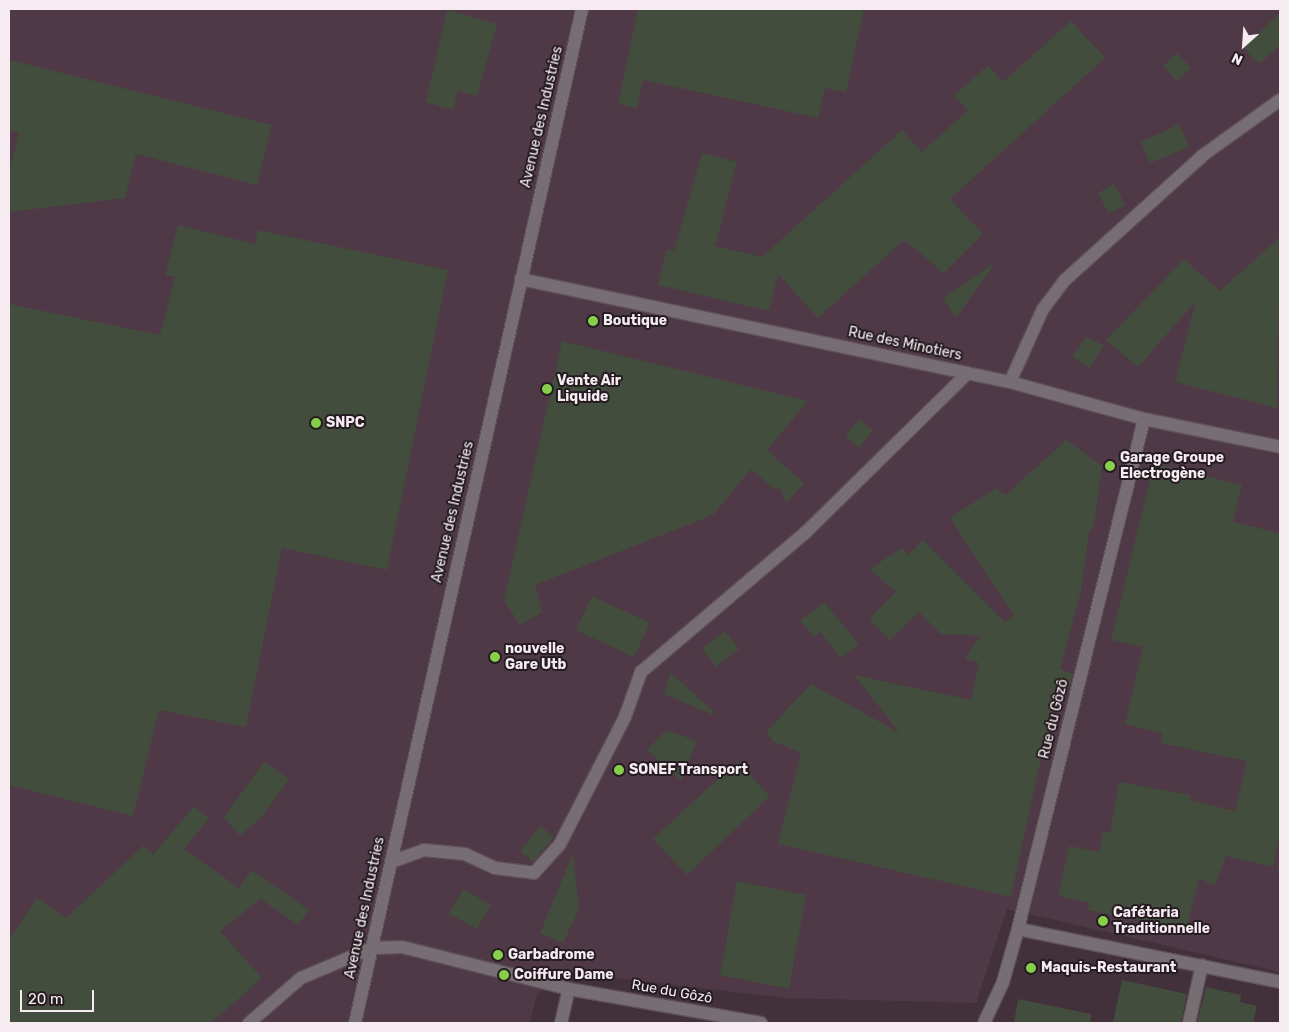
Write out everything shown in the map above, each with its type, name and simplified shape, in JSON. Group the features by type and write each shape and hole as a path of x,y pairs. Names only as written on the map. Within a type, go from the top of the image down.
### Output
{"street":[{"name":"Avenue des Industries","path":"355,1023 582,9"},
{"path":"1010,382 1044,309 1065,280 1202,156 1280,100"},
{"name":"Rue des Minotiers","path":"521,279 1010,382 1144,420 1280,447"},
{"path":"391,862 432,851 465,854 515,873 534,873 560,844 625,717 632,686 641,672 805,533 968,373"},
{"name":"Rue du Gôzô","path":"984,1023 1003,982 1018,929 1144,420"},
{"path":"1018,929 1280,982"},
{"name":"Rue du Gôzô","path":"372,948 402,947 569,989 762,1023"},
{"path":"249,1023 301,978 372,948"},
{"path":"1190,1023 1202,965"},
{"path":"561,1023 569,989"}],"shaded area":[{"path":"9,9 1280,9 1280,972 1007,909 976,1003 786,998 557,971 536,997 530,1023 9,1023"}],"building":[{"path":"638,9 864,9 846,92 825,88 818,118 643,80 637,108 618,104"},
{"path":"447,10 497,24 477,96 458,91 453,110 426,102"},
{"path":"1280,12 1280,45 1259,64 1244,48"},
{"path":"1071,21 1105,58 950,199 983,234 944,273 904,240 818,318 778,274 769,311 658,285 667,249 674,251 702,153 737,162 715,246 762,257 902,130 922,152 968,110 954,96 988,65 1003,82"},
{"path":"1177,53 1191,68 1177,81 1163,66"},
{"path":"9,60 272,125 257,185 136,154 125,198 9,212 9,172 19,133 9,130"},
{"path":"1179,124 1189,147 1150,163 1141,142"},
{"path":"1114,184 1125,205 1109,214 1098,193"},
{"path":"178,225 255,244 258,230 448,270 387,570 282,548 246,727 159,710 133,816 9,785 9,304 160,335 175,277 165,275"},
{"path":"1280,237 1277,408 1175,382 1196,301 1138,367 1106,340 1184,259 1220,291"},
{"path":"991,265 993,266 956,318 943,298"},
{"path":"1086,337 1104,345 1090,368 1072,356"},
{"path":"562,341 808,401 767,450 804,483 786,503 780,488 775,490 751,469 713,515 535,585 542,612 520,625 504,600"},
{"path":"859,419 873,431 859,448 845,435"},
{"path":"1066,440 1102,466 1094,526 1089,532 1081,591 1060,669 1073,674 1065,697 1055,693 1011,897 778,844 801,753 773,741 766,732 811,684 900,733 854,675 971,700 979,663 965,659 980,636 941,634 919,612 890,640 869,619 896,592 870,569 902,548 908,555 923,540 1005,622 1014,615 950,518 996,488 1006,495"},
{"path":"1154,463 1242,485 1233,522 1280,533 1280,833 1273,867 1226,856 1215,885 1199,879 1186,929 1088,910 1089,903 1058,896 1069,846 1099,852 1103,832 1110,833 1119,782 1191,795 1190,800 1235,811 1247,761 1161,743 1162,733 1125,724 1143,647 1111,640"},
{"path":"592,596 650,623 634,657 576,630"},
{"path":"824,602 859,644 841,658 820,632 814,637 800,621"},
{"path":"725,631 739,649 716,667 702,649"},
{"path":"671,673 714,712 713,715 664,694"},
{"path":"666,730 697,741 681,780 647,750"},
{"path":"737,761 770,796 687,875 653,839"},
{"path":"264,762 289,779 262,817 240,836 224,817"},
{"path":"194,806 209,818 184,849 239,888 252,870 309,910 298,925 261,899 220,931 262,978 211,1023 9,1023 9,940 37,898 66,918 144,845 153,855"},
{"path":"541,826 554,837 533,862 520,851"},
{"path":"573,853 579,909 563,943 540,933"},
{"path":"737,881 806,895 789,989 720,975"},
{"path":"463,889 491,905 477,929 449,914"},
{"path":"1122,980 1187,994 1181,1023 1113,1023"},
{"path":"1206,987 1241,995 1240,1002 1257,1006 1253,1023 1197,1023"},
{"path":"1018,999 1091,1014 1090,1023 1014,1023"}],"place":[{"name":"Boutique","path":"593,321"},
{"name":"Vente Air Liquide","path":"547,389"},
{"name":"SNPC","path":"316,423"},
{"name":"Garage Groupe Electrogène","path":"1110,466"},
{"name":"nouvelle Gare Utb","path":"495,657"},
{"name":"SONEF Transport","path":"619,770"},
{"name":"Cafétaria Traditionnelle","path":"1103,921"},
{"name":"Garbadrome","path":"498,955"},
{"name":"Maquis-Restaurant","path":"1031,968"},
{"name":"Coiffure Dame","path":"504,975"}]}
